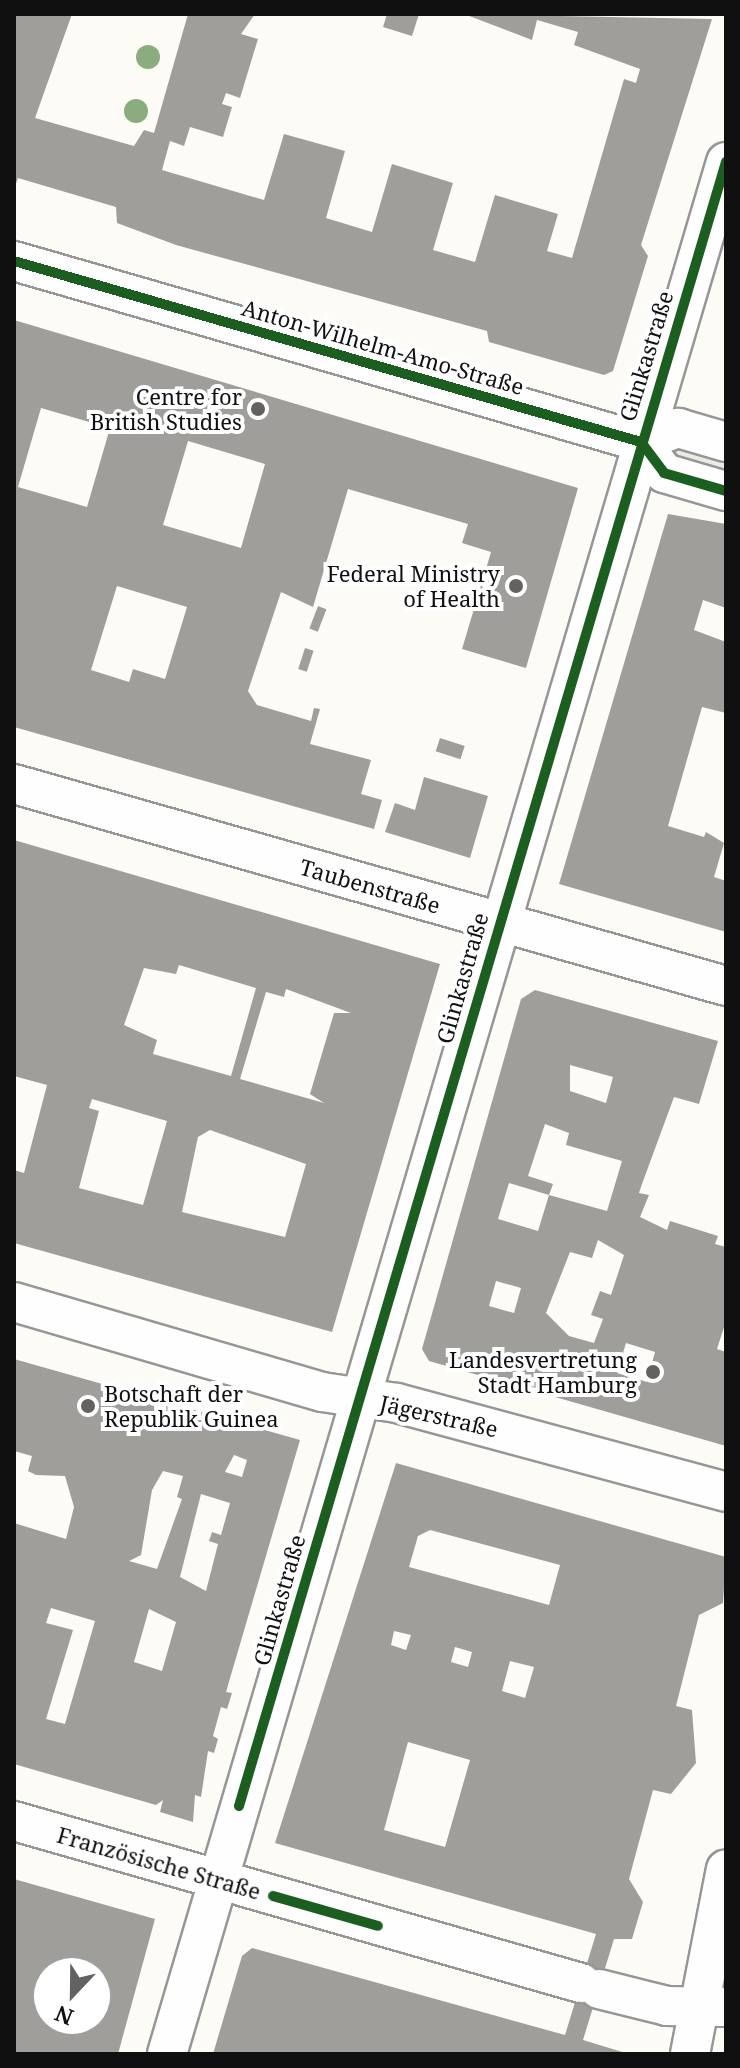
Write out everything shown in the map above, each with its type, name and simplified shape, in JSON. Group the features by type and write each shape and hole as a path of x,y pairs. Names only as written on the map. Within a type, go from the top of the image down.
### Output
{"street":[{"name":"Glinkastraße","path":"167,2054 726,162"},
{"name":"Anton-Wilhelm-Amo-Straße","path":"14,261 641,442"},
{"path":"726,442 678,428 641,442 664,473 726,491"},
{"name":"Taubenstraße","path":"14,784 726,986"},
{"name":"Jägerstraße","path":"14,1302 359,1397 726,1492"},
{"name":"Französische Straße","path":"14,1821 652,2004 713,2007"},
{"path":"690,2054 713,2007 726,1869"}],"shaded area":[{"path":"669,447 726,451 726,482 667,453"}],"building":[{"path":"14,14 72,14 35,118 134,146 144,130 154,133 188,14 255,14 241,34 258,39 240,98 226,93 222,104 232,107 223,137 190,127 184,146 170,141 162,170 264,200 284,134 345,151 326,218 372,232 392,164 453,183 433,250 475,262 495,195 558,214 547,251 572,258 624,79 636,83 640,69 574,45 578,32 537,20 532,40 464,14 712,19 641,245 648,256 613,371 604,375 489,342 487,331 176,245 117,223 116,207 18,178 14,189"},
{"path":"387,14 419,14 412,36 383,27"},
{"path":"14,320 578,488 526,668 462,649 491,552 462,543 468,524 348,489 313,607 281,592 248,691 257,705 311,721 314,708 320,709 310,744 371,760 361,794 382,800 374,829 14,727","holes":["41,408 110,428 87,507 18,487","188,441 265,464 241,548 163,525","117,586 187,607 165,679 133,669 129,682 91,670"]},
{"path":"668,514 726,524 726,608 703,600 694,630 726,642 726,713 702,707 668,826 704,837 706,832 724,843 714,877 726,881 726,932 559,884"},
{"path":"318,606 326,609 318,632 309,628"},
{"path":"305,648 314,651 307,672 298,669"},
{"path":"440,738 465,746 460,759 436,751"},
{"path":"424,777 488,796 470,858 385,832 395,803 415,810"},
{"path":"14,840 440,964 332,1332 14,1243 14,1170 24,1173 47,1085 14,1076","holes":["179,965 256,988 231,1076 153,1054 157,1040 124,1025 144,968 176,974","286,989 351,1013 334,1013 310,1094 324,1103 240,1079 266,992 284,997","92,1099 167,1121 143,1205 79,1188 99,1111 89,1108","210,1130 306,1164 285,1237 182,1212 198,1137"]},
{"path":"535,990 718,1041 699,1104 674,1097 639,1193 649,1195 640,1217 667,1230 670,1221 718,1236 715,1244 726,1247 726,1321 717,1349 726,1352 726,1446 429,1361 422,1349 521,999","holes":["570,1065 613,1077 606,1103 570,1091","545,1124 569,1133 566,1145 622,1161 607,1211 549,1195 553,1184 528,1176","509,1183 549,1195 538,1231 498,1219","598,1240 624,1255 611,1295 600,1291 591,1315 603,1319 594,1343 569,1336 546,1313 570,1252 592,1258","496,1281 521,1288 514,1313 489,1306","626,1343 655,1352 647,1382 617,1373"]},
{"path":"14,1359 300,1440 226,1692 232,1693 227,1709 221,1707 213,1736 218,1739 214,1753 208,1751 201,1797 195,1795 193,1822 160,1812 163,1800 156,1805 14,1764 14,1523 66,1539 74,1507 65,1476 36,1475 28,1471 32,1456 14,1451","holes":["234,1455 247,1460 242,1477 225,1472","163,1471 183,1476 177,1497 182,1499 157,1569 129,1561 141,1555 152,1490","201,1494 230,1503 221,1535 212,1532 209,1541 218,1544 206,1591 180,1577","51,1608 95,1621 65,1724 46,1719 73,1630 46,1623","149,1609 176,1622 162,1671 134,1662"]},
{"path":"396,1463 726,1557 723,1603 699,1615 676,1706 692,1710 696,1763 671,1794 653,1790 629,1879 643,1902 632,1939 614,1939 583,2040 629,2054 213,2054 242,1956 252,1948 565,2035 596,1934 275,1843","holes":["430,1530 560,1565 549,1605 409,1567 418,1536","394,1631 411,1635 406,1650 391,1645","455,1647 472,1652 468,1667 451,1662","510,1661 534,1667 525,1698 502,1691","408,1742 470,1760 445,1847 384,1830"]},
{"path":"14,1879 155,1919 118,2054 14,2054"}],"cycle path":[{"path":"239,1806 726,162"},
{"path":"14,261 641,442 664,473 726,491"},
{"path":"273,1896 378,1926"}],"place":[{"name":"Centre for British Studies","path":"258,409"},
{"name":"Federal Ministry of Health","path":"516,586"},
{"name":"Landesvertretung Stadt Hamburg","path":"653,1372"},
{"name":"Botschaft der Republik Guinea","path":"88,1406"}]}
